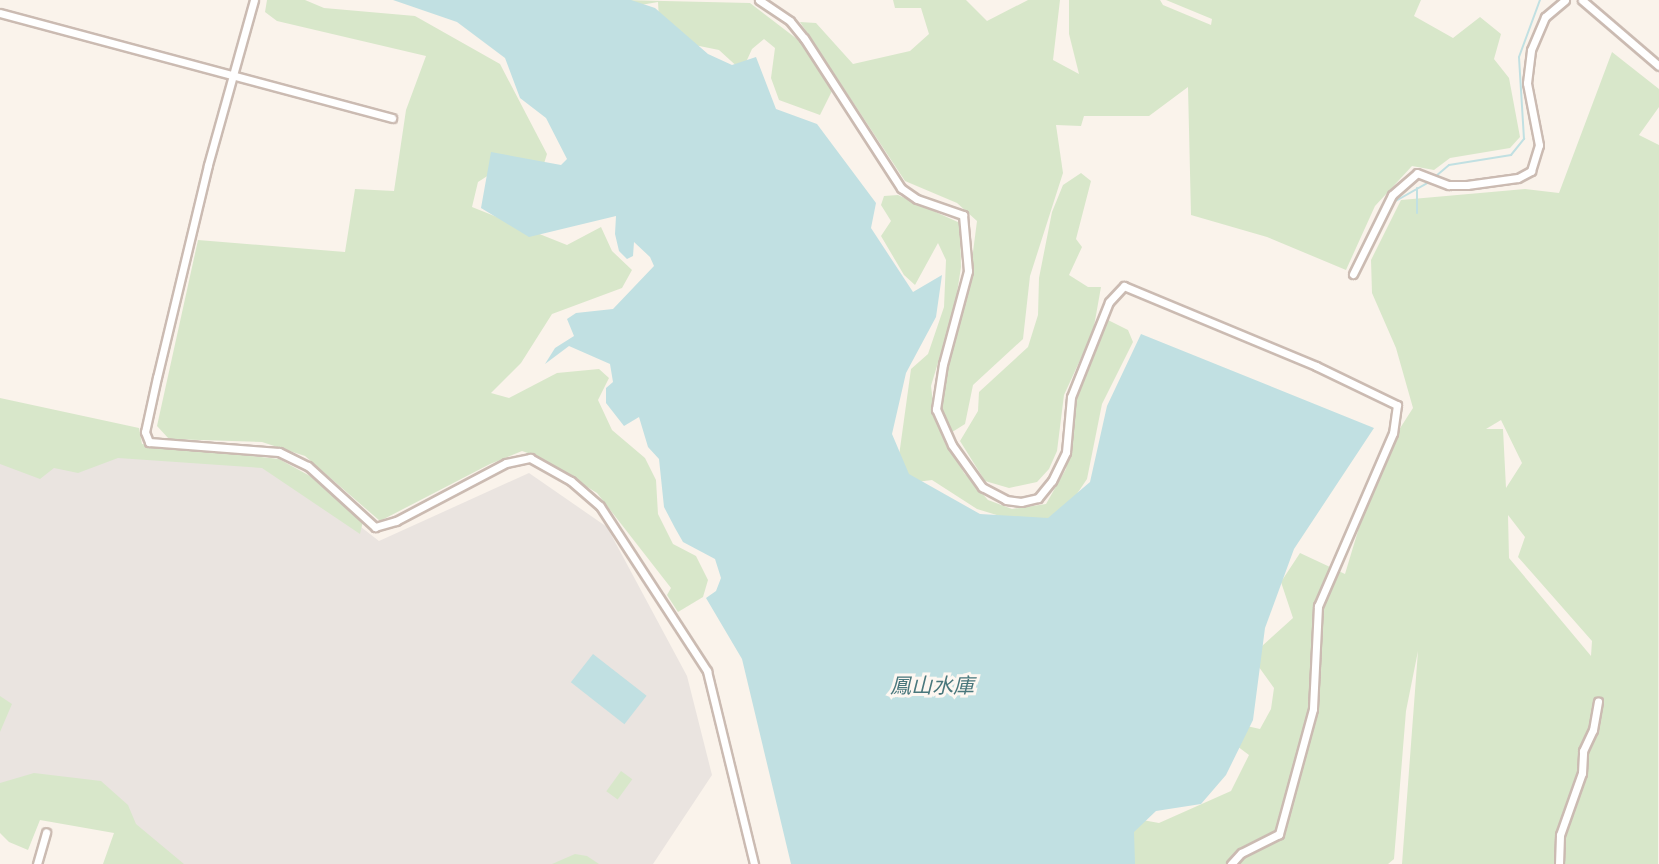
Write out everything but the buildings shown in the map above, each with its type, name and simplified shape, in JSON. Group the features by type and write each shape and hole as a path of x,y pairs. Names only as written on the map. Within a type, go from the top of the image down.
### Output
{"street":[{"path":"254,0 232,75 157,377 145,432 149,442 279,452 307,466 375,527 419,510 506,463 530,458 571,481 607,516 708,671 754,864"},
{"path":"759,0 804,38 901,188 917,199 962,215 968,271 943,364 936,409 952,445 982,487 1006,500 1021,502 1038,498 1052,481 1066,452 1071,397 1109,302 1124,286 1316,366 1396,405 1393,433 1318,606 1312,709 1279,834 1241,853 1231,864"},
{"path":"1353,274 1392,195 1417,173 1458,185 1518,178 1531,171 1539,155 1527,83 1531,50 1545,16 1565,0"},
{"path":"1582,0 1659,66"},
{"path":"0,13 392,118"},
{"path":"1559,864 1560,835 1579,784 1583,751 1593,730 1598,701"},
{"path":"37,864 46,832"}],"shaded area":[{"path":"0,433 280,464 379,541 529,473 607,527 687,676 712,775 653,864 163,864 124,831 0,788"}],"green space":[{"path":"267,0 305,0 324,8 415,16 500,64 547,154 541,173 506,164 478,182 472,207 567,245 601,227 612,251 632,270 622,288 552,314 521,363 491,393 509,398 557,373 599,369 609,378 598,400 612,430 645,458 656,480 658,514 673,544 696,556 708,580 703,597 678,612 667,595 671,588 597,493 537,456 522,451 490,464 380,521 305,456 262,442 169,439 157,426 198,240 345,252 355,189 394,191 406,110 426,56 277,21 265,12"},
{"path":"621,0 750,3 801,42 832,91 820,115 779,100 771,78 775,48 764,39 752,49 742,71 719,50 660,38 658,2 623,8"},
{"path":"893,0 966,0 987,21 1028,0 1060,0 1053,60 1079,74 1069,34 1069,0 1160,0 1163,5 1211,25 1212,19 1166,0 1421,0 1414,16 1453,38 1480,17 1501,34 1494,59 1509,78 1520,137 1510,148 1450,158 1434,170 1412,166 1375,206 1346,270 1267,237 1191,215 1188,87 1149,116 1084,116 1081,126 1056,125 1063,173 1030,276 1023,339 973,385 965,424 949,434 940,409 945,373 969,283 977,221 957,203 905,181 800,22 816,23 853,64 910,51 929,34 921,8 895,8"},
{"path":"1612,52 1659,89 1659,107 1639,135 1659,145 1658,864 1402,864 1418,651 1406,711 1394,859 1388,864 1132,864 1130,837 1137,819 1159,823 1231,791 1249,755 1237,746 1229,722 1260,729 1271,709 1274,688 1251,656 1293,618 1281,582 1300,553 1345,574 1379,461 1413,408 1396,348 1372,293 1371,260 1401,200 1525,189 1559,193","holes":["1501,420 1522,463 1506,488 1503,429 1486,429","1508,515 1525,537 1518,557 1592,641 1591,656 1509,558"]},
{"path":"1081,173 1091,181 1076,239 1082,247 1069,275 1088,287 1101,287 1093,332 1064,395 1057,451 1049,469 1037,482 1009,488 985,481 960,441 978,411 979,392 1028,347 1038,315 1039,278 1052,212 1063,185"},
{"path":"898,195 960,223 961,267 955,306 931,386 935,420 964,473 988,500 1012,509 1046,504 1066,469 1075,401 1108,320 1128,330 1133,342 1102,404 1087,479 1062,516 1023,523 977,509 932,480 909,483 898,463 911,369 928,354 944,307 946,260 938,243 915,285 904,275 881,236 891,221 881,205 884,196"},
{"path":"0,398 139,428 142,444 279,459 310,476 363,521 360,534 262,468 118,458 78,473 54,468 40,479 0,464"},
{"path":"0,696 12,704 0,732"},
{"path":"621,771 632,779 618,799 606,791"},
{"path":"34,773 101,781 128,805 136,824 184,864 103,864 114,833 40,820 28,850 9,842 0,833 0,783"},
{"path":"575,854 587,856 599,864 552,864"}],"water":[{"name":"鳳山水庫","path":"393,0 631,0 655,8 708,54 732,65 756,57 776,109 817,124 876,203 871,228 913,292 942,275 936,317 906,373 892,434 909,474 980,514 1048,518 1090,482 1107,406 1141,334 1374,428 1294,549 1265,628 1253,720 1226,775 1201,804 1156,811 1134,832 1135,864 791,864 742,659 706,598 716,591 721,578 715,559 683,542 675,528 664,507 659,459 648,447 639,417 624,426 606,403 606,388 613,382 610,364 569,346 545,364 555,348 574,336 567,319 576,313 613,309 654,266 650,257 634,242 633,256 627,259 619,251 615,234 616,216 529,237 481,208 491,152 561,165 567,159 546,118 520,98 505,58 457,22"},
{"path":"593,654 647,696 624,724 571,682"}],"waterway":[{"path":"1436,176 1449,165 1511,155 1524,139 1519,57 1540,0"},
{"path":"1392,203 1429,182"},
{"path":"1417,188 1417,213"},
{"path":"1364,259 1371,245"}]}
